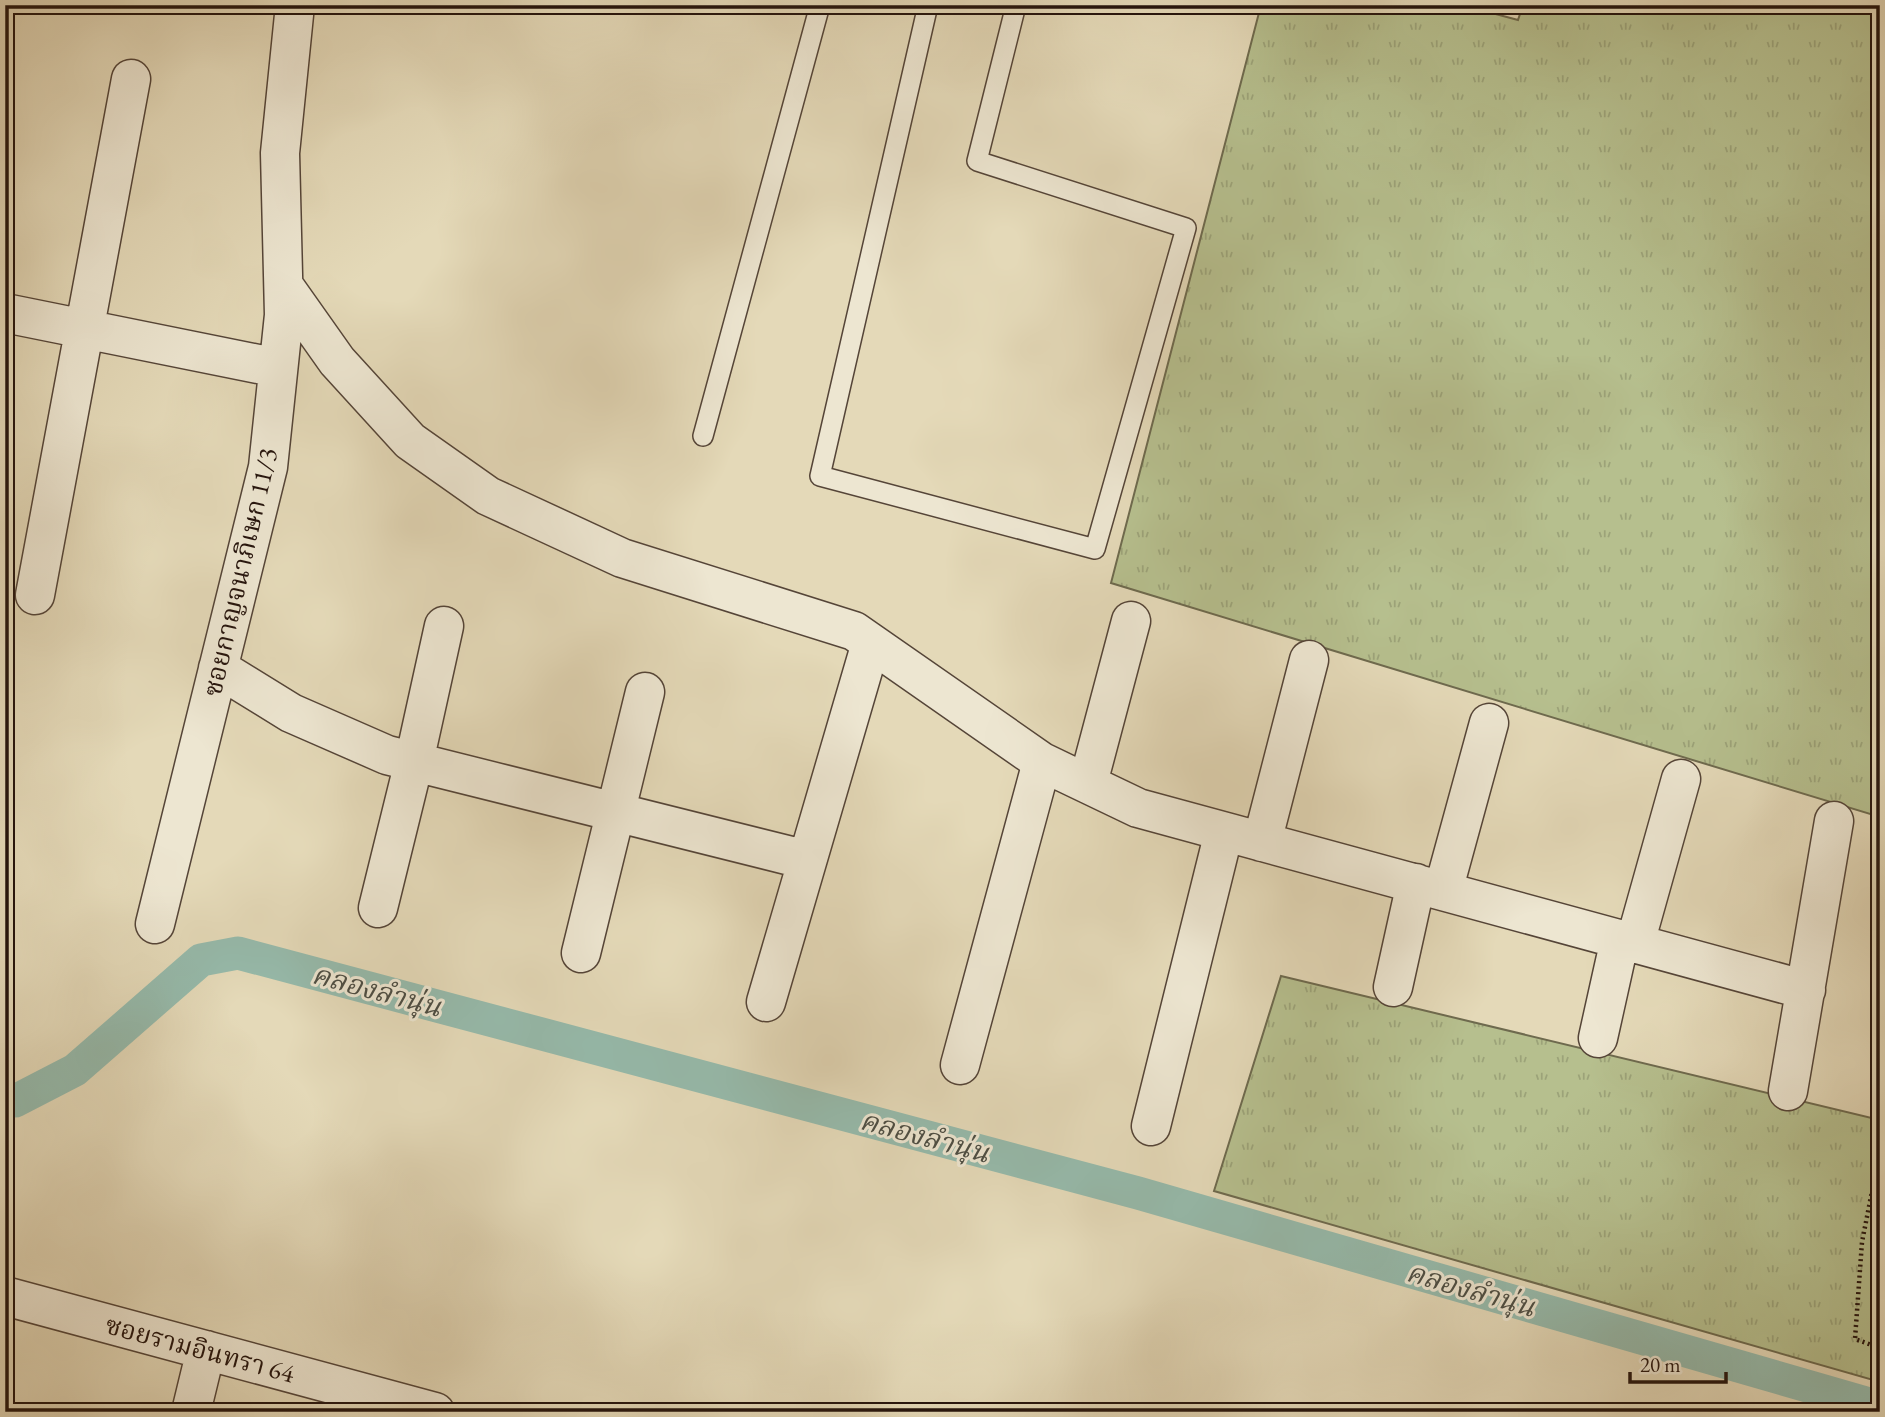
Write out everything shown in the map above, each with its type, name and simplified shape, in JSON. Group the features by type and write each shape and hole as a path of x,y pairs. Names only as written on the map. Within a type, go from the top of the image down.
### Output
{"street":[{"name":"ซอยกาญจนาภิเษก 11/3","path":"155,924 268,467 284,315 281,153 295,5"},
{"path":"35,595 131,79"},
{"path":"284,286 337,361 410,441 488,496 622,558 854,631 1042,762 1138,808 1806,990"},
{"path":"5,313 278,368"},
{"path":"1087,783 1131,621"},
{"path":"378,908 444,626"},
{"path":"766,1002 872,643"},
{"path":"1262,842 1309,660"},
{"path":"218,668 291,713 387,755 807,860"},
{"path":"581,953 645,692"},
{"path":"1393,987 1489,723"},
{"path":"960,1065 1042,762"},
{"path":"1598,1038 1681,779"},
{"path":"1788,1091 1834,821"},
{"path":"1151,1126 1224,832"},
{"name":"ซอยรามอินทรา 64","path":"5,1296 426,1411"},
{"path":"191,1412 206,1350"}],"lane":[{"path":"703,436 820,5"},
{"path":"929,5 820,476 1095,549 1186,228 977,161 1016,5"}],"path":[{"path":"1880,1151 1862,1242 1854,1339 1880,1348"}],"green space":[{"path":"1261,5 1462,5 1518,20 1523,5 1880,5 1880,817 1111,583"},
{"path":"1281,976 1880,1120 1880,1382 1214,1191"}],"waterway":[{"name":"คลองลำนุ่น","path":"5,1100 15,1101 75,1070 201,960 238,953 1138,1193 1880,1407"}]}
